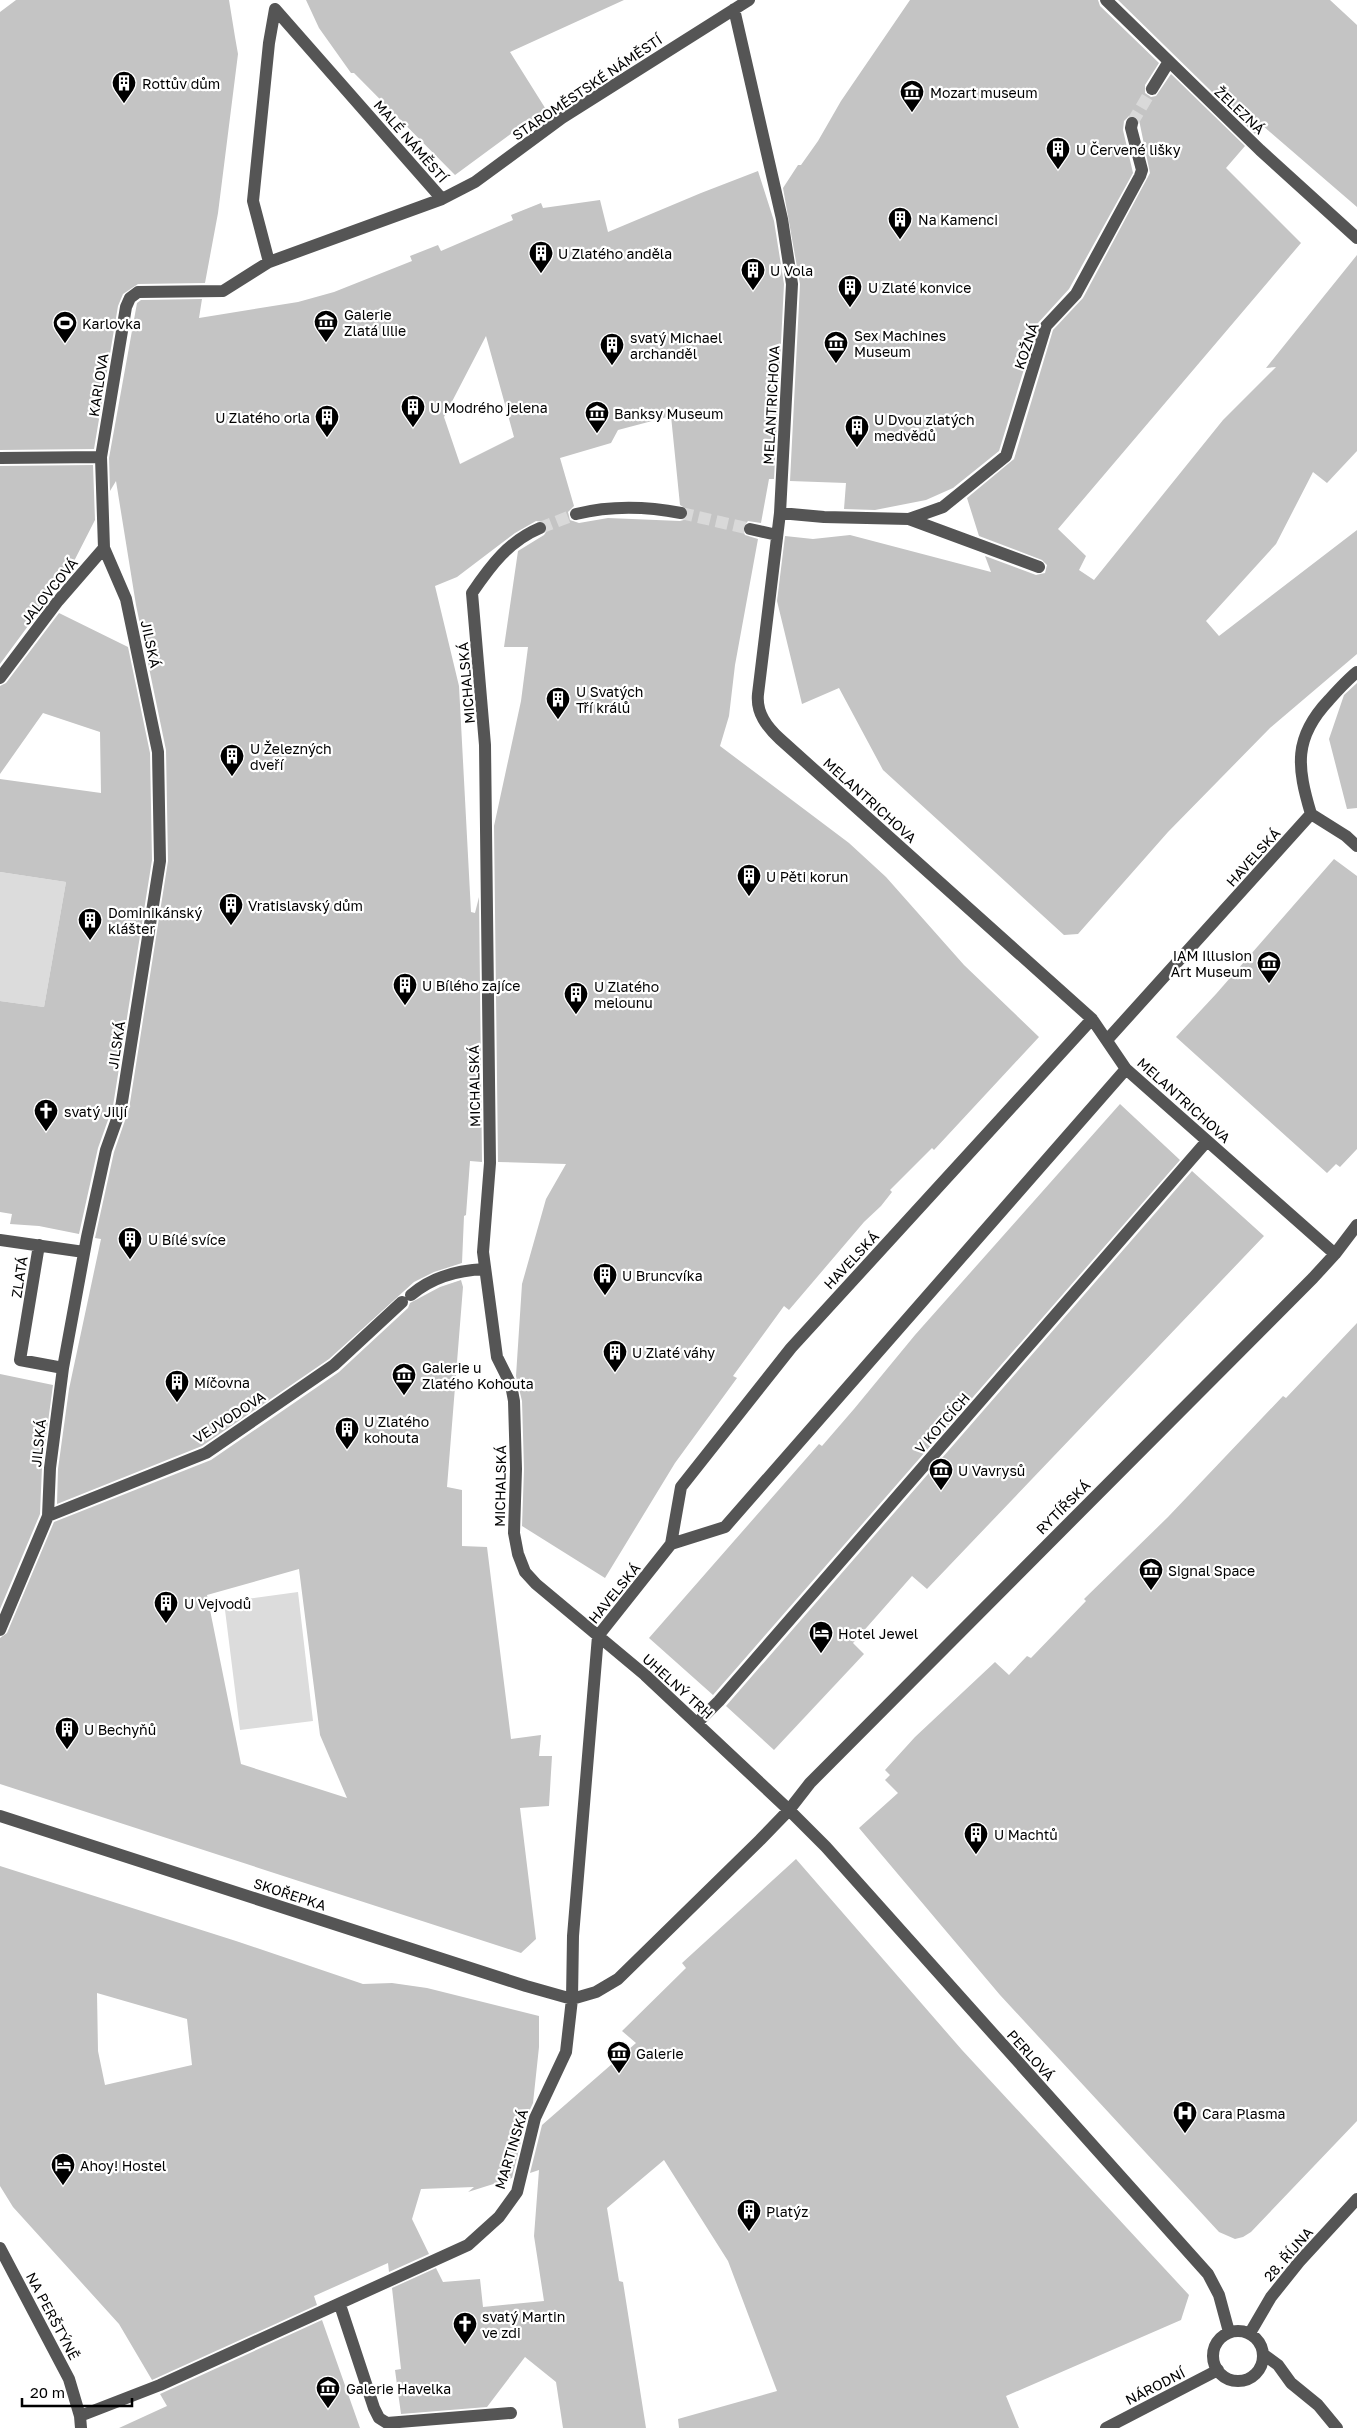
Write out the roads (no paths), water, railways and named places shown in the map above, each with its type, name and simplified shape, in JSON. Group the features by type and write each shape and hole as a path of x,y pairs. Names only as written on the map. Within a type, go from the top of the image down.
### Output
{"street":[{"name":"STAROMĚSTSKÉ NÁMĚSTÍ","path":"442,199 476,182 562,118 748,0"},
{"name":"ŽELEZNÁ","path":"1106,0 1168,63 1357,238"},
{"name":"MALÉ NÁMĚSTÍ","path":"207,293 223,291 269,262 442,199 274,4"},
{"name":"MALÉ NÁMĚSTÍ","path":"269,262 253,201 274,4"},
{"name":"MELANTRICHOVA","path":"734,9 779,206 792,284 780,513 758,694 758,704 763,719 780,740 1092,1020 1126,1069 1335,1254"},
{"path":"1152,89 1168,63"},
{"name":"KOŽNÁ","path":"909,519 943,507 1006,456 1046,326 1076,294 1140,176 1142,170 1131,128 1132,123"},
{"name":"KARLOVA","path":"101,457 126,307 130,298 138,292 148,291 207,293"},
{"path":"0,458 101,457"},
{"name":"JILSKÁ","path":"0,1630 48,1516 50,1468 63,1368 84,1252 106,1150 121,1108 160,861 158,752 126,600 104,548 101,457"},
{"path":"576,514 592,510 638,506 681,513"},
{"name":"KOŽNÁ","path":"780,513 824,517 909,519 1039,567"},
{"name":"MICHALSKÁ","path":"540,528 525,534 500,554 472,593 485,730 490,1153 483,1252 497,1357 511,1385 514,1401 516,1469 514,1533 518,1554 525,1572 536,1584 598,1636"},
{"path":"750,530 777,535"},
{"name":"JALOVCOVÁ","path":"0,678 58,601 104,548"},
{"path":"1357,672 1319,710 1303,738 1301,773 1312,814 1346,836 1357,846"},
{"name":"HAVELSKÁ","path":"1107,1040 1312,814"},
{"name":"HAVELSKÁ","path":"598,1636 671,1544 681,1487 785,1356 1092,1020"},
{"path":"671,1544 725,1527 1126,1069"},
{"name":"V KOTCÍCH","path":"698,1722 725,1694 1207,1141"},
{"name":"RYTÍŘSKÁ","path":"789,1810 810,1783 1335,1254 1357,1225"},
{"name":"ZLATÁ","path":"0,1240 84,1252"},
{"name":"ZLATÁ","path":"39,1245 20,1360 63,1368"},
{"name":"VEJVODOVA","path":"48,1516 206,1453 334,1364 422,1285 461,1270 485,1269"},
{"path":"598,1636 573,1936 572,1999 596,1992 618,1979 789,1810"},
{"name":"UHELNÝ TRH","path":"598,1636 698,1722 789,1810"},
{"name":"PERLOVÁ","path":"789,1810 826,1847 1208,2274 1219,2295 1229,2332"},
{"name":"SKOŘEPKA","path":"0,1816 526,1986 572,1999"},
{"name":"MARTINSKÁ","path":"81,2422 468,2245 499,2217 516,2192 535,2118 566,2052 572,1999"},
{"name":"28. ŘÍJNA","path":"1250,2334 1271,2297 1299,2262 1357,2199"},
{"name":"NA PERŠTÝNĚ","path":"0,2248 69,2379 81,2422"},
{"path":"340,2305 379,2418 387,2423 511,2413"},
{"path":"1244,2331 1250,2334 1261,2346 1263,2354 1259,2370 1245,2380 1229,2379 1218,2370 1214,2358 1214,2350 1222,2336 1229,2332 1244,2331"},
{"path":"1263,2354 1278,2365 1291,2383 1318,2405 1337,2428"},
{"name":"NÁRODNÍ","path":"1106,2428 1218,2370"}],"tunnel":[{"path":"1132,123 1152,89"},
{"path":"681,513 750,529"},
{"path":"540,528 576,514"}],"place":[{"name":"Rottův dům","path":"124,104"},
{"name":"Mozart museum","path":"912,113"},
{"name":"U Červené lišky","path":"1058,170"},
{"name":"Na Kamenci","path":"900,240"},
{"name":"U Zlatého anděla","path":"541,274"},
{"name":"U Vola","path":"753,291"},
{"name":"U Zlaté konvice","path":"850,308"},
{"name":"Galerie Zlatá lilie","path":"326,343"},
{"name":"Karlovka","path":"65,344"},
{"name":"Sex Machines Museum","path":"836,364"},
{"name":"svatý Michael archanděl","path":"612,366"},
{"name":"U Modrého jelena","path":"413,428"},
{"name":"Banksy Museum","path":"597,434"},
{"name":"U Zlatého orla","path":"327,438"},
{"name":"U Dvou zlatých medvědů","path":"857,448"},
{"name":"U Svatých Tří králů","path":"558,720"},
{"name":"U Železných dveří","path":"232,777"},
{"name":"U Pěti korun","path":"749,897"},
{"name":"Vratislavský dům","path":"231,926"},
{"name":"Dominikánský klášter","path":"90,941"},
{"name":"IAM Illusion Art Museum","path":"1269,984"},
{"name":"U Bílého zajíce","path":"405,1006"},
{"name":"U Zlatého melounu","path":"576,1015"},
{"name":"svatý Jiljí","path":"46,1132"},
{"name":"U Bílé svíce","path":"130,1260"},
{"name":"U Bruncvíka","path":"605,1296"},
{"name":"U Zlaté váhy","path":"615,1373"},
{"name":"Galerie u Zlatého Kohouta","path":"404,1396"},
{"name":"Míčovna","path":"177,1403"},
{"name":"U Zlatého kohouta","path":"347,1450"},
{"name":"U Vavrysů","path":"941,1491"},
{"name":"Signal Space","path":"1151,1591"},
{"name":"U Vejvodů","path":"166,1624"},
{"name":"Hotel Jewel","path":"821,1654"},
{"name":"U Bechyňů","path":"67,1750"},
{"name":"U Machtů","path":"976,1855"},
{"name":"Galerie","path":"619,2074"},
{"name":"Cara Plasma","path":"1185,2134"},
{"name":"Ahoy! Hostel","path":"63,2186"},
{"name":"Platýz","path":"749,2232"},
{"name":"svatý Martin ve zdi","path":"465,2345"},
{"name":"Galerie Havelka","path":"328,2409"}]}
